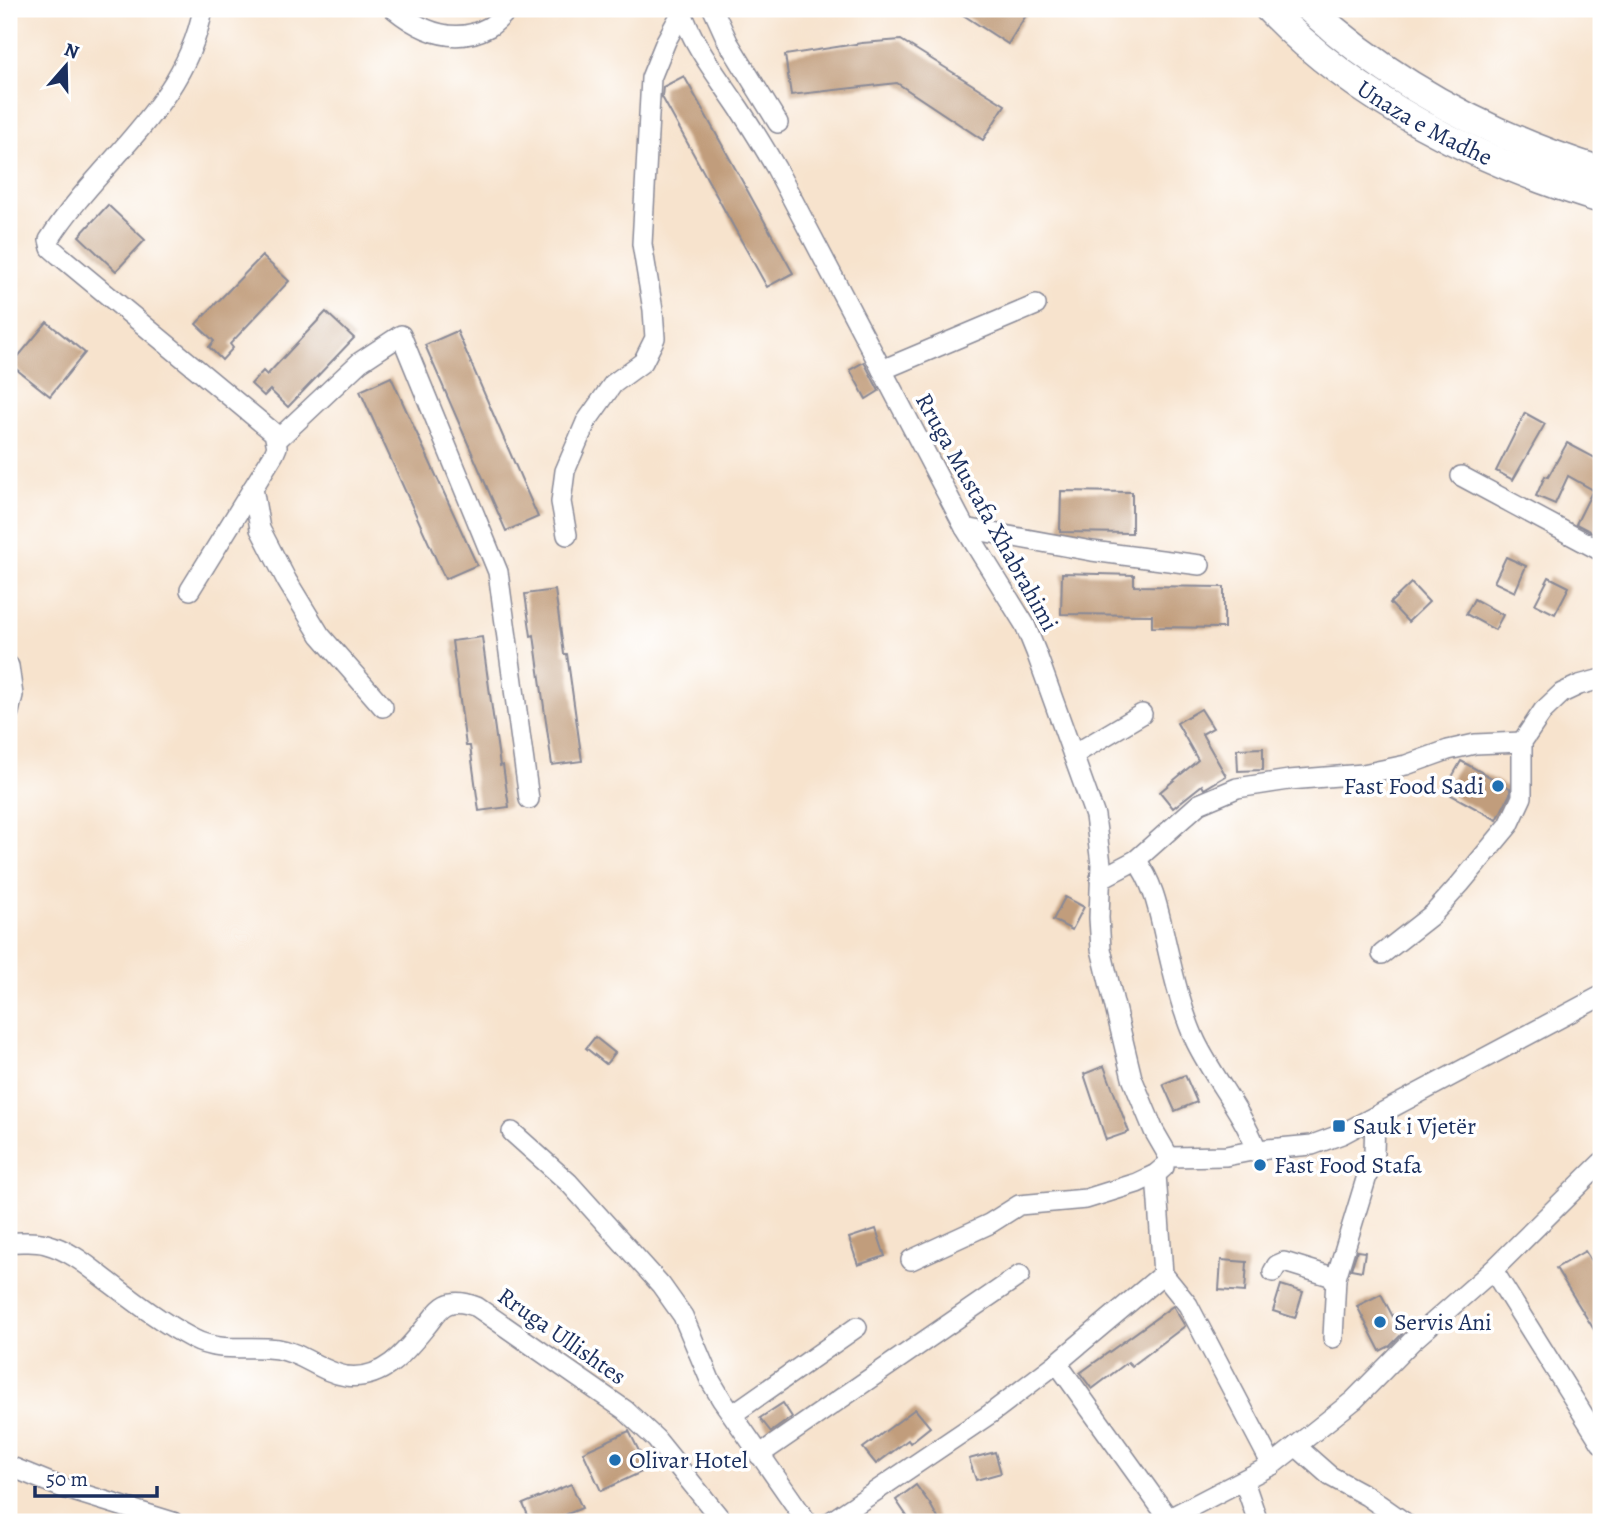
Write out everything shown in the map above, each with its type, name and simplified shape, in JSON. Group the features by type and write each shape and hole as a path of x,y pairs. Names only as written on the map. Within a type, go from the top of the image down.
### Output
{"highway":[{"name":"Unaza e Madhe","path":"1269,9 1332,64 1398,110 1448,139 1501,164 1601,199"},
{"name":"Unaza e Madhe","path":"1310,9 1364,53 1462,115 1502,135 1601,171"}],"street":[{"path":"203,9 194,42 168,92 49,240 51,247 59,255 283,434"},
{"path":"394,9 414,25 439,34 462,36 489,27 509,9"},
{"path":"713,9 728,42 778,123"},
{"path":"567,535 561,502 565,471 586,422 613,384 643,362 655,338 642,244 651,78 666,41 682,12"},
{"name":"Rruga Mustafa Xhabrahimi","path":"682,12 704,58 776,168 965,528 1024,625 1095,816 1101,864 1101,949 1132,1078 1154,1131 1169,1157"},
{"path":"882,370 1036,304"},
{"path":"190,590 275,454 283,434 360,362 401,335 498,572 529,799"},
{"path":"1461,476 1601,551"},
{"path":"253,488 260,530 287,582 320,635 383,707"},
{"path":"965,528 1092,551 1200,565"},
{"path":"9,666 13,695 9,712"},
{"path":"1382,954 1433,914 1509,825 1522,797 1522,742 1543,711 1562,694 1579,685 1601,679 1601,674"},
{"path":"1073,755 1142,714"},
{"path":"1101,879 1136,860 1199,804 1237,788 1289,780 1363,774 1406,765 1448,750 1475,744 1522,742"},
{"path":"1136,860 1147,874 1156,901 1173,972 1196,1041 1250,1133 1256,1150"},
{"path":"911,1260 989,1224 1019,1205 1086,1199 1137,1183 1156,1174 1169,1157 1226,1156 1256,1150 1312,1145 1342,1134 1601,996"},
{"path":"1333,1338 1336,1278 1374,1153 1376,1117"},
{"path":"512,1132 569,1183 661,1285 683,1316 710,1380 807,1522"},
{"path":"1057,1363 1165,1521 1272,1465 1354,1399 1412,1341 1493,1270 1601,1163"},
{"path":"1156,1174 1163,1274 1188,1305 1272,1465"},
{"name":"Rruga Ullishtes","path":"9,1242 44,1243 72,1254 166,1324 197,1342 226,1348 276,1349 296,1353 322,1369 348,1376 367,1375 384,1369 406,1352 438,1311 447,1305 467,1302 625,1410 656,1439 723,1522"},
{"path":"1273,1272 1277,1265 1284,1262 1336,1278"},
{"path":"1493,1270 1601,1443"},
{"path":"830,1522 990,1414 1057,1363 1163,1274"},
{"path":"759,1455 1020,1275"},
{"path":"733,1414 858,1327"},
{"path":"1296,1446 1330,1476 1367,1496 1404,1522"},
{"path":"9,1466 63,1488 173,1522"},
{"path":"1244,1481 1258,1522"}],"building":[{"path":"954,9 1030,9 1008,44"},
{"path":"901,40 1005,105 983,140 897,83 791,95 785,55"},
{"path":"684,76 793,273 767,287 662,97 663,87"},
{"path":"108,205 145,240 116,271 79,236"},
{"path":"262,256 289,281 230,344 233,348 222,360 209,347 214,341 196,324"},
{"path":"326,312 354,338 288,407 270,390 264,396 251,384 263,371 267,375"},
{"path":"47,322 85,353 50,396 11,365"},
{"path":"457,331 538,517 506,531 425,345"},
{"path":"864,362 879,391 866,399 850,370"},
{"path":"391,377 477,565 445,579 360,391"},
{"path":"1525,413 1545,424 1513,480 1496,471"},
{"path":"1567,443 1601,461 1601,527 1597,535 1576,524 1593,490 1568,476 1555,504 1536,496 1545,476 1548,477"},
{"path":"1061,491 1132,492 1132,533 1060,532"},
{"path":"1506,557 1526,566 1515,592 1494,582"},
{"path":"1062,573 1134,575 1134,586 1224,587 1224,628 1152,627 1152,615 1061,614"},
{"path":"1549,577 1569,587 1555,614 1535,604"},
{"path":"1411,583 1429,602 1408,622 1390,603"},
{"path":"555,590 582,761 552,765 534,635 531,636 525,594"},
{"path":"1474,599 1503,615 1495,630 1466,614"},
{"path":"482,637 500,766 503,765 509,807 479,811 470,746 466,746 452,641"},
{"path":"1201,709 1213,728 1202,734 1226,776 1204,789 1202,785 1173,808 1160,792 1198,760 1177,723"},
{"path":"1263,748 1263,770 1238,771 1237,749"},
{"path":"1461,761 1510,788 1510,794 1497,820 1444,791"},
{"path":"1065,897 1084,907 1072,930 1053,920"},
{"path":"595,1037 615,1053 606,1064 586,1048"},
{"path":"1104,1066 1129,1132 1106,1140 1084,1074"},
{"path":"1185,1075 1197,1102 1175,1111 1163,1084"},
{"path":"876,1229 885,1256 858,1265 849,1238"},
{"path":"1357,1251 1365,1252 1362,1271 1351,1269"},
{"path":"1585,1251 1601,1277 1601,1341 1556,1268"},
{"path":"1221,1260 1247,1262 1245,1292 1219,1290"},
{"path":"1281,1285 1303,1292 1295,1318 1273,1311"},
{"name":"Servis Ani","path":"1381,1294 1402,1334 1390,1346 1380,1351 1357,1306"},
{"path":"1173,1306 1185,1326 1132,1366 1128,1362 1092,1389 1080,1373"},
{"path":"783,1403 792,1417 771,1432 760,1418"},
{"path":"915,1409 930,1427 876,1464 863,1448"},
{"name":"Olivar Hotel","path":"629,1431 648,1469 601,1491 583,1452"},
{"path":"995,1452 1001,1473 976,1480 969,1459"},
{"path":"571,1484 582,1508 548,1522 531,1522 523,1504"},
{"path":"916,1485 940,1522 911,1522 896,1500"}],"place":[{"name":"Fast Food Sadi","path":"1498,786"},
{"name":"Sauk i Vjetër","path":"1339,1126"},
{"name":"Fast Food Stafa","path":"1260,1165"},
{"name":"Servis Ani","path":"1380,1322"},
{"name":"Olivar Hotel","path":"615,1460"}]}
